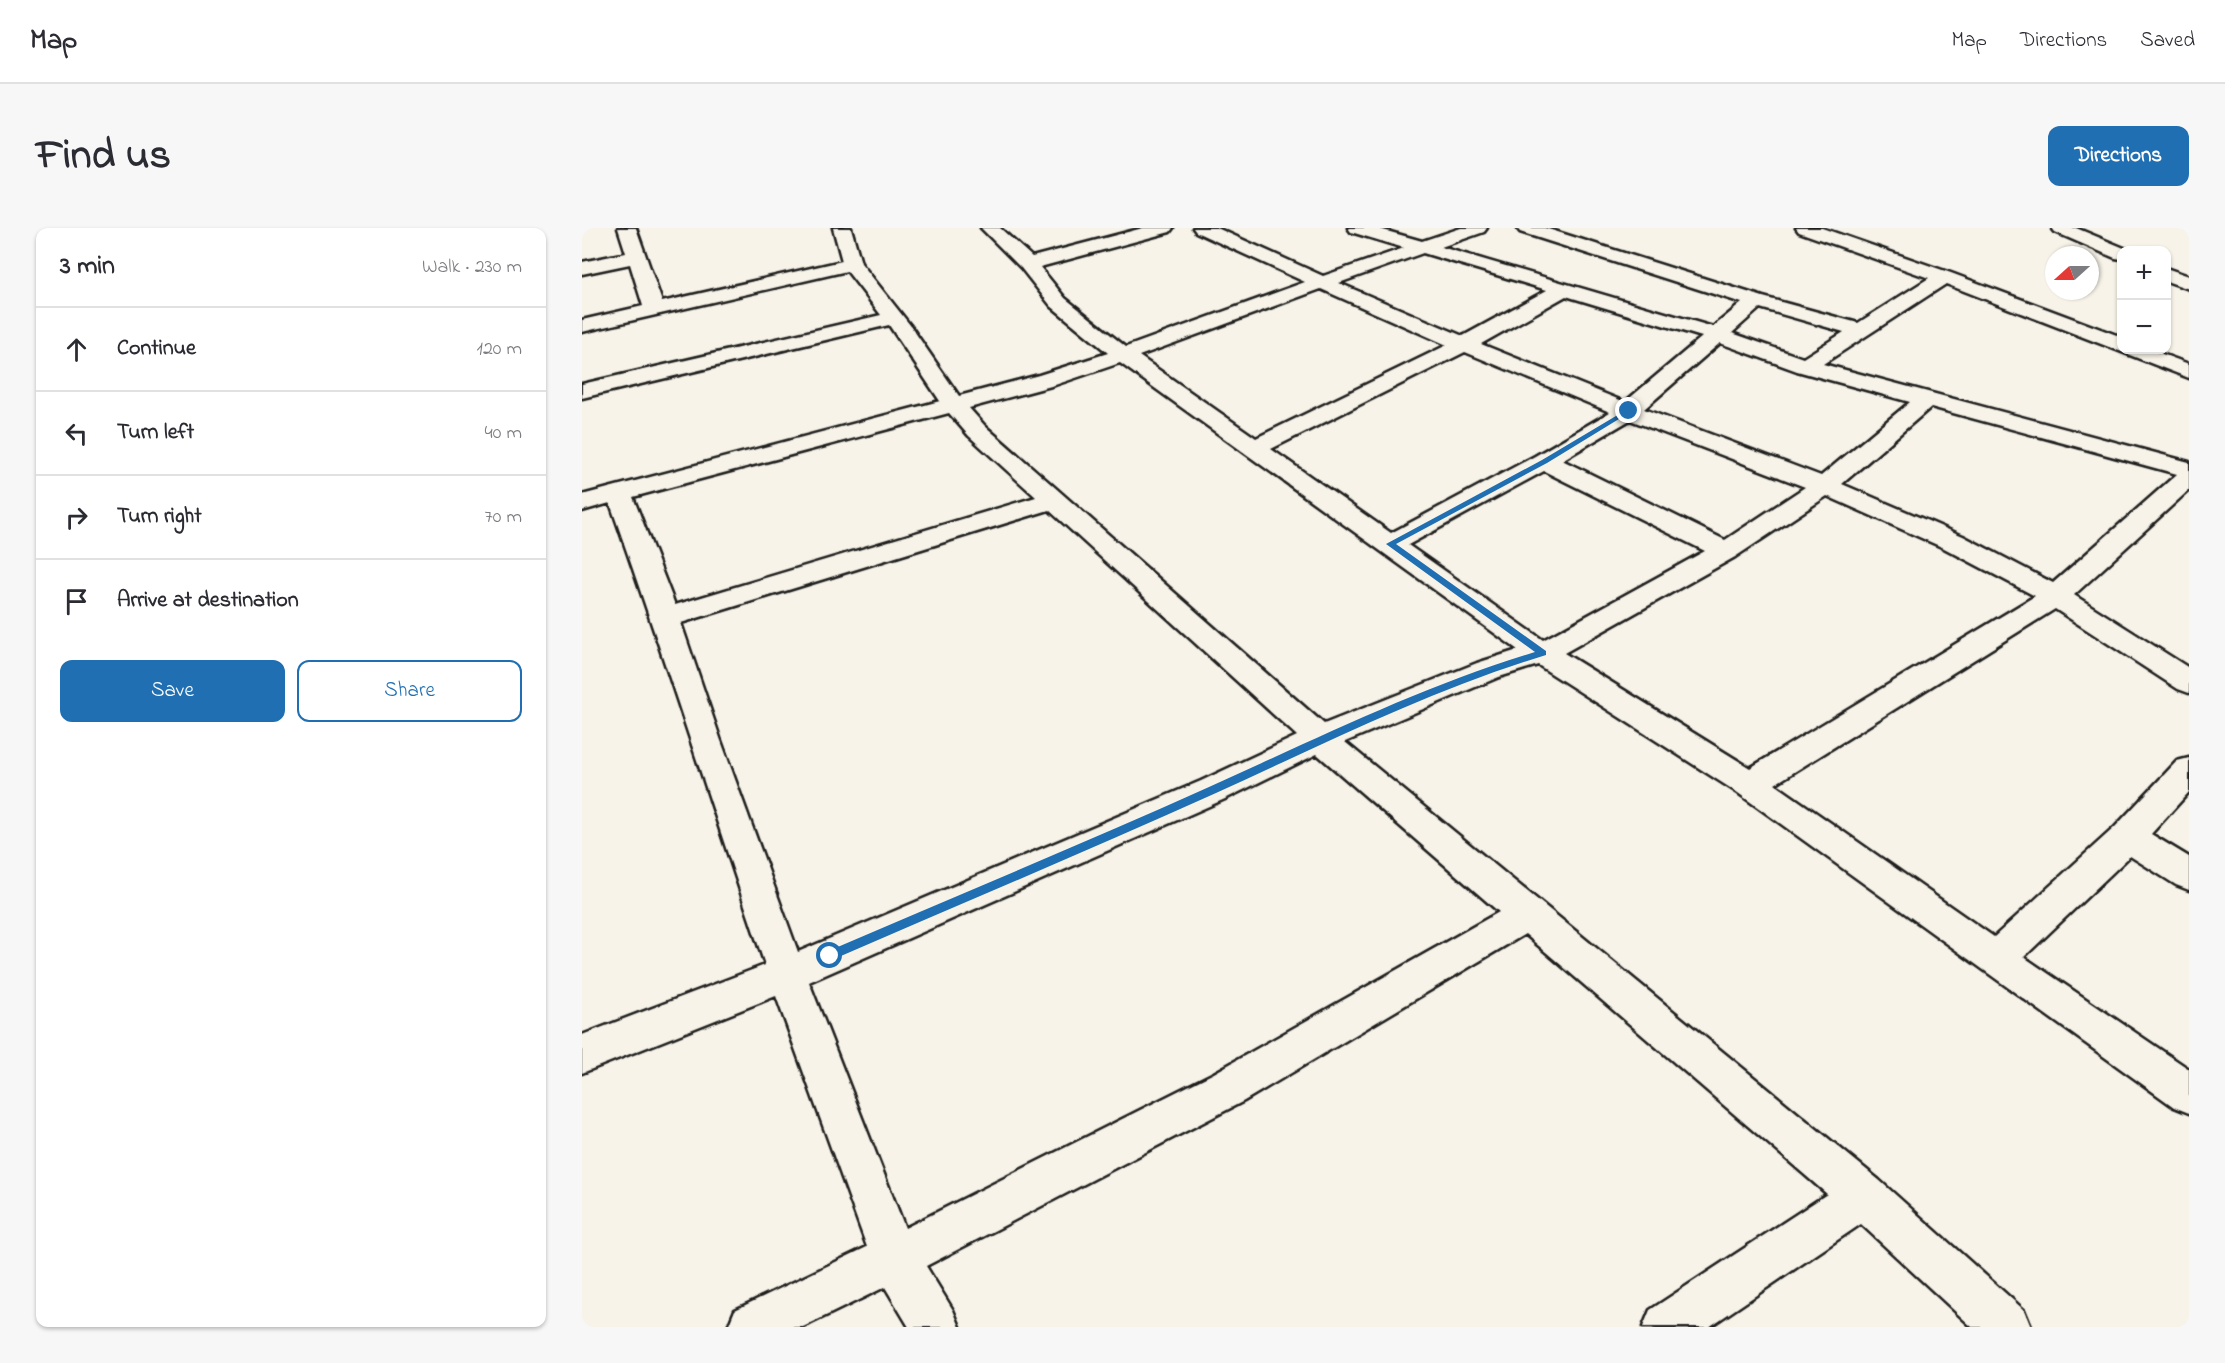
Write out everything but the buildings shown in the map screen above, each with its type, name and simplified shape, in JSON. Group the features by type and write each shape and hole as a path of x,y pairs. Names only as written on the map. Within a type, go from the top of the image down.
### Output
{"street":[{"path":"627,228 655,311"},
{"path":"842,228 852,264 894,318 954,405 977,431 1320,739 1863,1196 2007,1327"},
{"path":"990,228 1028,264 1058,302 1123,356 1542,653 1750,784 2189,1093"},
{"path":"1028,264 1164,228"},
{"path":"1202,228 1320,283 1463,345 1629,411 1826,485 1996,563 2056,596 2189,682"},
{"path":"1357,228 1718,335 1804,366 2189,470"},
{"path":"582,503 1047,380 1123,356 1320,283 1478,228"},
{"path":"1526,228 1756,301 1861,330"},
{"path":"1804,228 2117,343"},
{"path":"2061,228 2117,252"},
{"path":"582,267 637,257"},
{"path":"582,326 852,264"},
{"path":"2171,276 2189,283"},
{"path":"1804,366 1944,278"},
{"path":"1254,448 1463,345 1562,290"},
{"path":"1390,544 1544,461 1629,411 1756,301"},
{"path":"582,391 894,318"},
{"path":"2143,354 2189,371"},
{"path":"582,1054 787,974 1213,790 1320,739 1488,669 1542,653 1726,551 1826,485 1926,400"},
{"path":"1544,461 1726,551"},
{"path":"1750,784 2056,596 2189,477"},
{"path":"619,494 665,618 704,738 787,974 894,1258 936,1327"},
{"path":"665,618 1054,500"},
{"path":"1996,959 2127,837 2189,770"},
{"path":"2127,837 2189,874"},
{"path":"752,1327 894,1258 1229,1088 1527,914"},
{"path":"1667,1327 1863,1196"}],"route":[{"path":"830,956 1213,790 1320,739 1488,669 1542,653 1390,544 1544,461 1629,411"}]}
